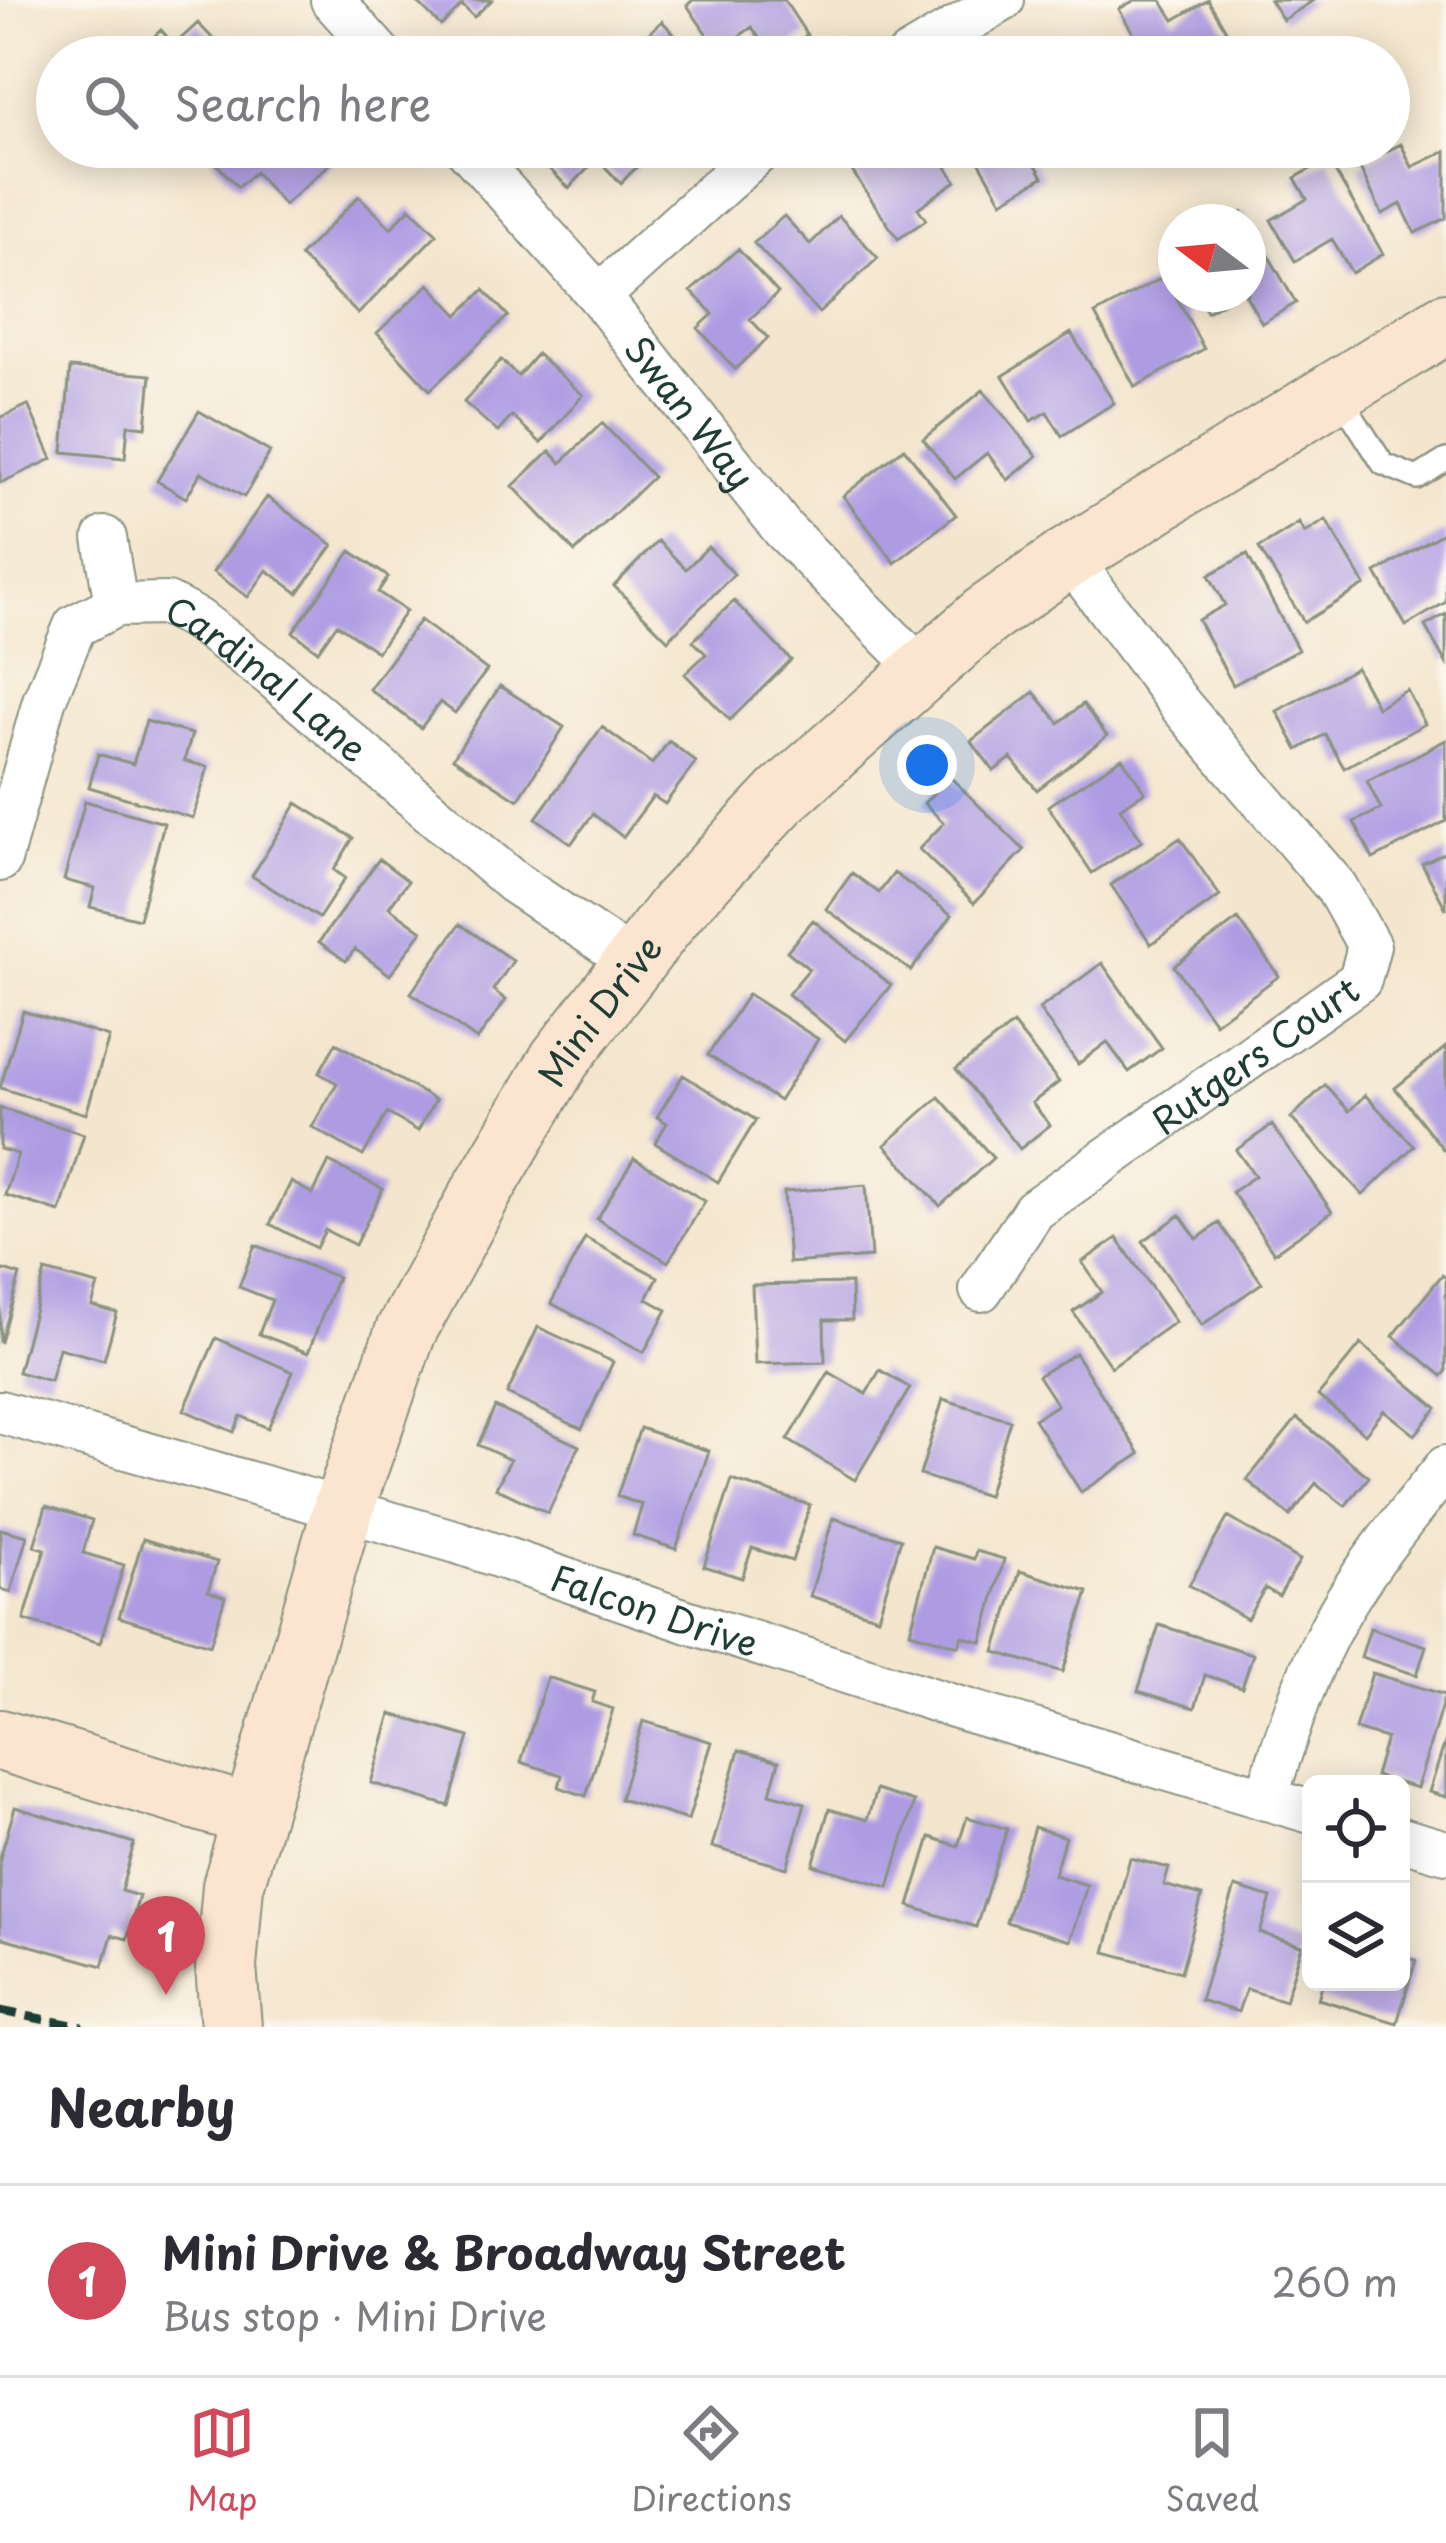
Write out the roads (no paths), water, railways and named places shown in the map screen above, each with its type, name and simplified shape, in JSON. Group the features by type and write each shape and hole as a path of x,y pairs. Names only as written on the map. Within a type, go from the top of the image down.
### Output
{"street":[{"path":"332,0 364,36"},
{"path":"942,36 1003,0"},
{"name":"Swan Way","path":"484,168 599,296 783,529 923,671"},
{"path":"599,296 741,168"},
{"name":"Mini Drive","path":"231,2027 226,1967 233,1886 343,1509 406,1331 560,1059 679,905 784,795 985,616 1069,557 1446,323"},
{"path":"105,538 116,605"},
{"name":"Rutgers Court","path":"981,1290 1034,1210 1360,980 1369,946 1336,887 1181,706 1069,557"},
{"name":"Cardinal Lane","path":"0,860 44,701 74,626 116,605 167,604 199,620 272,676 513,883 635,963"},
{"name":"Falcon Drive","path":"0,1412 458,1542 956,1707 1302,1809"},
{"path":"1266,1798 1288,1727 1349,1596 1446,1467"},
{"path":"0,1740 252,1816"},
{"path":"1410,1842 1446,1852"}],"lane":[{"path":"1336,392 1383,464 1417,478 1446,460"}],"railway":[{"path":"0,2011 83,2027"}],"place":[{"name":"Mini Drive & Broadway Street","path":"166,1995"}]}
